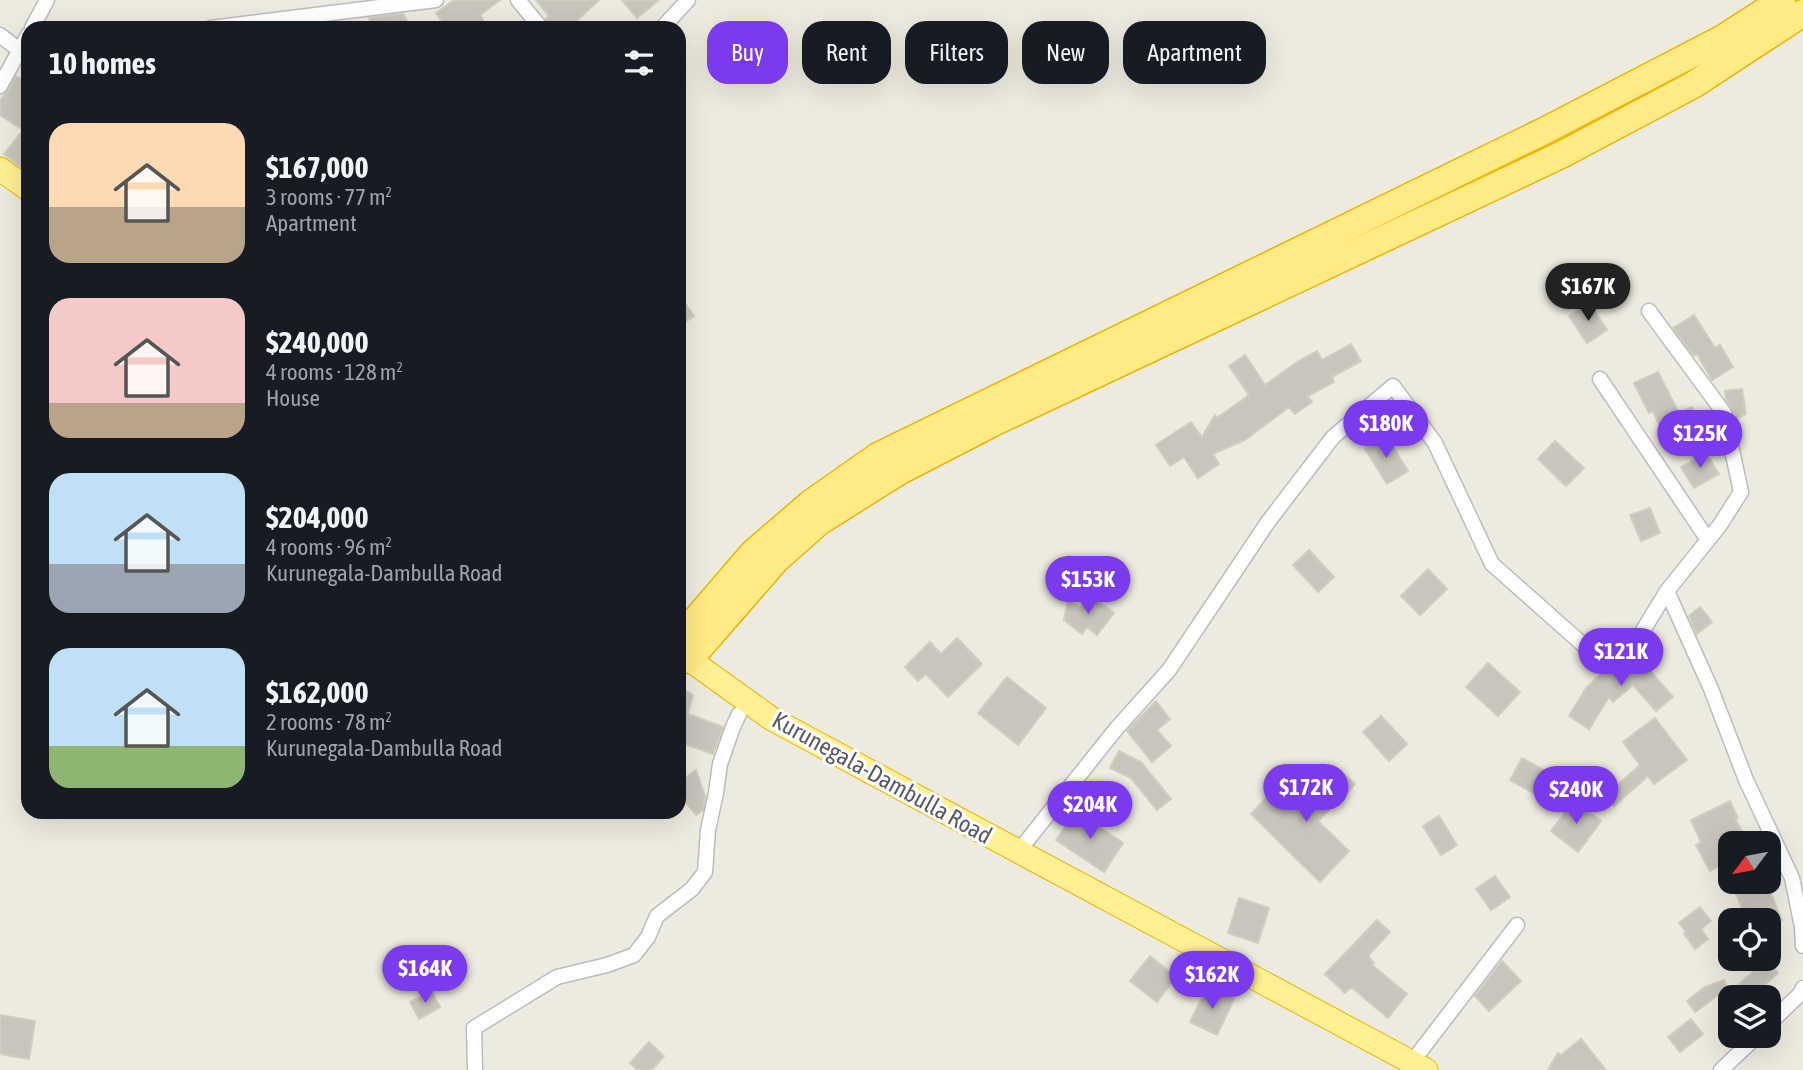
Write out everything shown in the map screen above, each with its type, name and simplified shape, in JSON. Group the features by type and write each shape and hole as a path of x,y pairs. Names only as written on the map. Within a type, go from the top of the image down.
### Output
{"highway":[{"path":"686,645 753,554 811,503 878,456 1546,130 1725,37 1782,0"},
{"path":"686,646 819,522 900,471 993,423 1561,155 1693,85 1803,13"},
{"path":"0,169 21,184"},
{"name":"Kurunegala-Dambulla Road","path":"686,653 772,719 1419,1066"}],"street":[{"path":"36,21 47,0"},
{"path":"267,21 436,0"},
{"path":"518,0 535,21"},
{"path":"668,21 688,0"},
{"path":"0,35 21,47"},
{"path":"0,86 21,54"},
{"path":"1018,852 1116,729 1169,670 1268,522 1333,437 1393,386 1434,443 1492,564 1589,650 1611,661 1636,642 1667,591 1720,525 1741,492 1724,413 1649,311"},
{"path":"1600,379 1708,540"},
{"path":"1667,591 1711,689 1746,780 1792,878 1803,946"},
{"path":"475,1070 474,1028 557,977 607,965 634,955 648,937 657,916 692,889 705,872 708,830 720,764 739,714"},
{"path":"1419,1066 1517,925"},
{"path":"1781,1012 1803,988"},
{"path":"1721,1070 1744,1048"}],"building":[{"path":"454,0 500,0 480,15 483,21 442,21 436,13"},
{"path":"536,0 599,0 576,21 548,21 546,19 549,16"},
{"path":"622,0 659,0 637,18"},
{"path":"403,14 407,21 370,21 369,18"},
{"path":"16,76 21,79 21,129 0,115 0,100"},
{"path":"21,133 21,167 4,154"},
{"path":"1589,303 1607,330 1587,343 1569,316"},
{"path":"686,305 694,316 686,321"},
{"path":"1694,315 1715,348 1720,345 1733,367 1712,380 1697,354 1694,356 1673,328"},
{"path":"1351,344 1361,361 1332,377 1334,382 1308,396 1312,402 1295,414 1289,407 1245,440 1213,454 1219,464 1198,478 1184,457 1170,466 1156,445 1191,422 1202,437 1215,415 1217,418 1249,395 1229,366 1245,355 1265,385 1317,351 1322,360"},
{"path":"1658,372 1679,413 1692,407 1698,421 1689,425 1696,436 1669,447 1653,411 1649,413 1634,383"},
{"path":"1742,389 1746,414 1735,419 1725,391"},
{"path":"1386,436 1408,471 1387,484 1365,449"},
{"path":"1555,441 1584,468 1566,486 1538,459"},
{"path":"1706,453 1719,474 1694,488 1681,467"},
{"path":"1650,508 1660,533 1641,541 1630,515"},
{"path":"1309,550 1334,577 1318,592 1293,565"},
{"path":"1428,569 1447,589 1420,615 1401,596"},
{"path":"1090,595 1114,613 1097,635 1087,627 1082,634 1064,620 1068,599 1080,608"},
{"path":"1700,607 1712,622 1697,634 1689,616"},
{"path":"957,638 982,664 948,697 926,674 918,681 905,667 930,642 941,654"},
{"path":"1645,645 1656,655 1646,666 1673,697 1656,711 1633,685 1613,702 1609,697 1589,729 1569,716 1587,687 1606,669 1617,669"},
{"path":"1488,663 1520,692 1498,716 1466,687"},
{"path":"1007,677 1046,708 1018,745 978,713"},
{"path":"686,690 693,695 688,714 723,727 713,754 686,744"},
{"path":"1156,701 1170,719 1157,730 1171,746 1152,762 1127,731"},
{"path":"1381,716 1407,744 1389,761 1363,732"},
{"path":"1655,718 1687,760 1654,784 1648,776 1614,806 1605,796 1640,765 1623,742"},
{"path":"1119,751 1141,762 1171,799 1157,810 1131,778 1110,768"},
{"path":"1522,758 1549,773 1537,795 1510,780"},
{"path":"1338,769 1355,784 1338,804 1336,802 1318,821 1349,851 1320,882 1251,814 1281,782 1306,806"},
{"path":"696,770 705,796 703,810 696,815 686,803 686,778"},
{"path":"1574,801 1601,821 1578,852 1551,831"},
{"path":"1730,801 1738,818 1735,819 1742,831 1718,831 1718,867 1710,871 1696,845 1701,842 1691,820"},
{"path":"1076,811 1123,843 1104,872 1056,840"},
{"path":"1439,816 1457,845 1441,855 1423,826"},
{"path":"1495,876 1510,897 1491,910 1476,889"},
{"path":"1736,894 1771,894 1777,908 1742,908"},
{"path":"1239,898 1269,908 1258,943 1228,933"},
{"path":"1700,907 1711,921 1701,929 1708,939 1695,949 1679,923"},
{"path":"1377,920 1390,932 1368,956 1374,963 1372,965 1407,994 1388,1018 1351,987 1345,993 1325,974"},
{"path":"1150,956 1176,977 1157,1002 1130,981"},
{"path":"1502,961 1521,981 1489,1011 1475,996"},
{"path":"1754,971 1778,973 1765,985 1738,985"},
{"path":"1724,980 1726,985 1718,985 1718,996 1695,1012 1687,1001 1705,987"},
{"path":"1207,987 1234,999 1217,1035 1190,1022"},
{"path":"431,991 440,1007 419,1019 410,1002"},
{"path":"0,1015 35,1021 29,1059 0,1054"},
{"path":"1691,1019 1703,1034 1680,1052 1668,1037"},
{"path":"1581,1039 1606,1070 1548,1070 1558,1053 1561,1055"},
{"path":"649,1042 664,1056 652,1070 638,1070 630,1063"}]}
